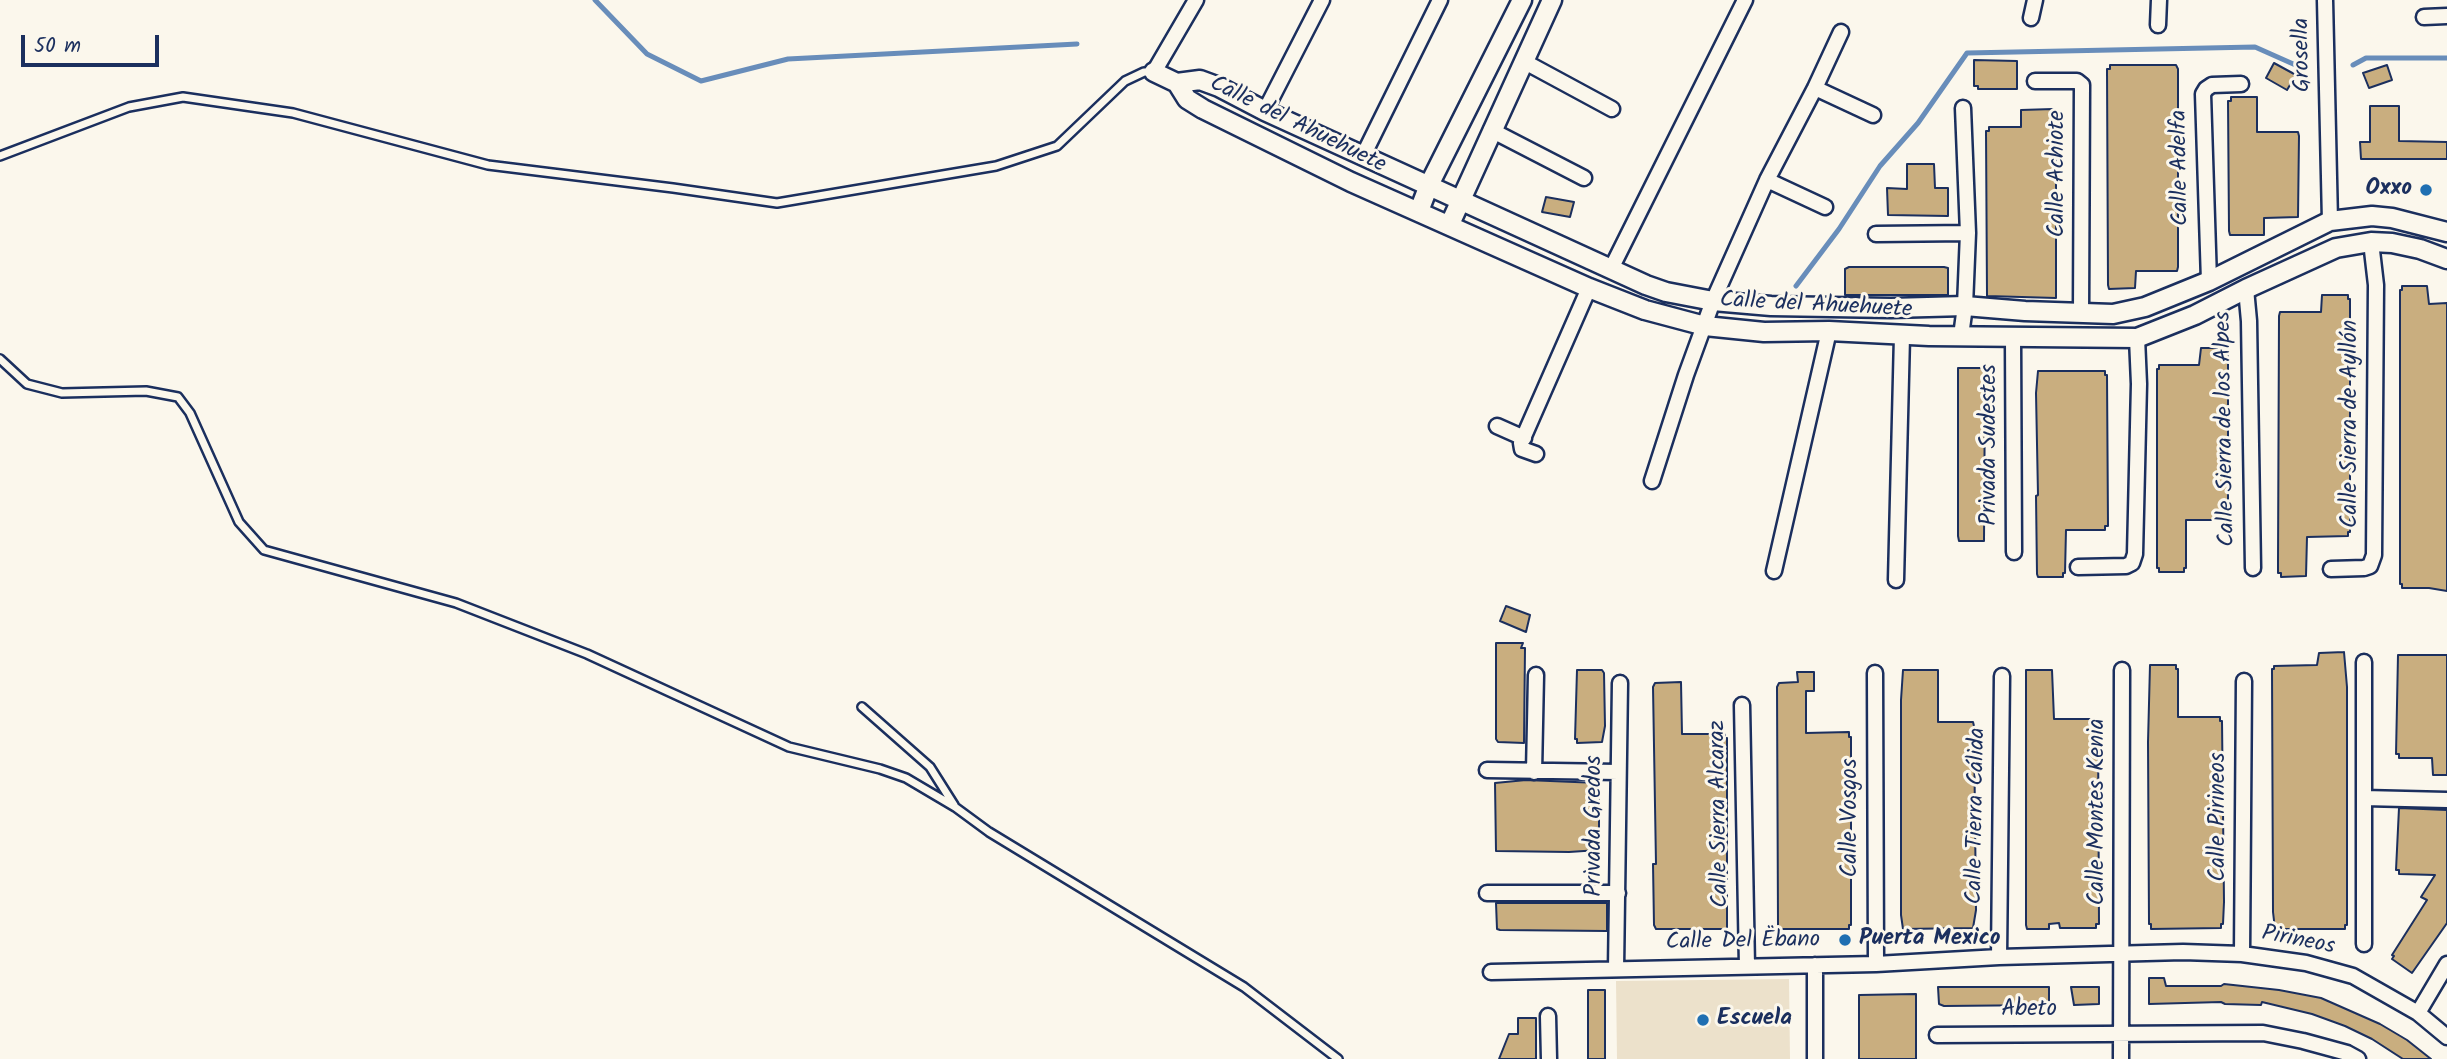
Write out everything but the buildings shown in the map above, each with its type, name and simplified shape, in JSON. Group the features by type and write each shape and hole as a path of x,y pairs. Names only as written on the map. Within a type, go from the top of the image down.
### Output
{"street":[{"path":"1154,72 1196,0"},
{"path":"1265,111 1322,0"},
{"path":"1363,156 1440,0"},
{"path":"1419,211 1429,185 1521,0"},
{"path":"1450,224 1552,0"},
{"path":"1611,269 1745,0"},
{"path":"2031,18 2035,0"},
{"path":"2158,0 2158,25"},
{"name":"Grosella","path":"2325,0 2330,221"},
{"path":"2424,17 2447,16"},
{"path":"1652,481 1713,301 1767,180 1815,88 1840,32"},
{"path":"1525,62 1612,109"},
{"name":"Calle del Ahuehuete","path":"1154,72 1177,83 1187,99 1224,121 1351,182 1589,288 1645,310 1705,326 1764,332 2137,338 2336,248 2371,242 2392,243 2447,259"},
{"name":"Calle del Ahuehuete","path":"1177,83 1199,80 1611,269 1666,292 1713,301 1832,308 1965,306 2113,314 2145,307 2209,281 2330,221 2372,216 2392,218 2447,232"},
{"name":"Calle Achiote","path":"2035,81 2077,81 2082,85 2081,313"},
{"name":"Calle Adelfa","path":"2209,281 2203,94 2212,85 2241,85"},
{"path":"1815,88 1873,115"},
{"path":"1961,336 1968,233 1963,108"},
{"path":"1491,130 1584,178"},
{"path":"1767,180 1825,207"},
{"path":"1876,234 1968,233"},
{"name":"Calle Sierra de Ayllón","path":"2330,569 2364,568 2370,566 2374,555 2376,285 2371,242"},
{"path":"1536,454 1522,449 1524,438 1589,288"},
{"name":"Calle Sierra de los Alpes","path":"2246,289 2249,321 2253,568"},
{"path":"1774,571 1829,331"},
{"path":"1896,580 1902,335"},
{"name":"Privada Sudestes","path":"2012,338 2014,552"},
{"path":"2078,567 2126,566 2132,563 2135,554 2139,384 2137,338"},
{"path":"1497,426 1524,438"},
{"path":"2364,662 2364,944"},
{"name":"Calle Montes Kenia","path":"2121,1059 2122,670"},
{"name":"Calle Vosgos","path":"1875,673 1876,964"},
{"path":"1534,772 1536,675"},
{"name":"Calle Tierra Cálida","path":"1999,957 2002,676"},
{"name":"Calle Pirineos","path":"2242,954 2244,681"},
{"name":"Privada Gredos","path":"1616,969 1620,684"},
{"name":"Calle Sierra Alcaraz","path":"1742,705 1747,965"},
{"path":"1487,770 1618,772"},
{"path":"2364,798 2447,800"},
{"path":"1488,893 1618,893"},
{"name":"Pirineos","path":"2122,954 2242,954 2305,963 2353,976 2418,1013 2447,1037"},
{"name":"Calle Del Ëbano","path":"1491,972 1876,964 2122,954"},
{"path":"2418,1013 2447,964"},
{"path":"1815,965 1815,1059"},
{"path":"1548,1016 1549,1059"},
{"name":"Abeto","path":"1937,1035 2263,1033 2347,1053 2358,1059"}],"lane":[{"path":"0,156 129,107 183,97 293,113 488,165 776,203 996,166 1057,146 1125,81 1144,72 1154,72"},
{"path":"0,359 27,384 62,393 146,391 177,397 190,413 239,522 264,550 456,603 587,654 789,747 906,778 955,807 989,832 1244,987 1338,1059"},
{"path":"862,707 930,767 955,807"}],"shaded area":[{"name":"Escuela","path":"1789,979 1790,1059 1617,1059 1616,981"}],"waterway":[{"path":"595,0 647,54 701,81 788,59 1077,44"},
{"path":"1796,286 1839,229 1880,166 1918,123 1967,53 2255,47 2300,67"},
{"path":"2353,65 2366,58 2447,58"}],"place":[{"name":"Oxxo","path":"2426,190"},
{"name":"Puerta Mexico","path":"1845,940"},
{"name":"Escuela","path":"1703,1020"}]}
